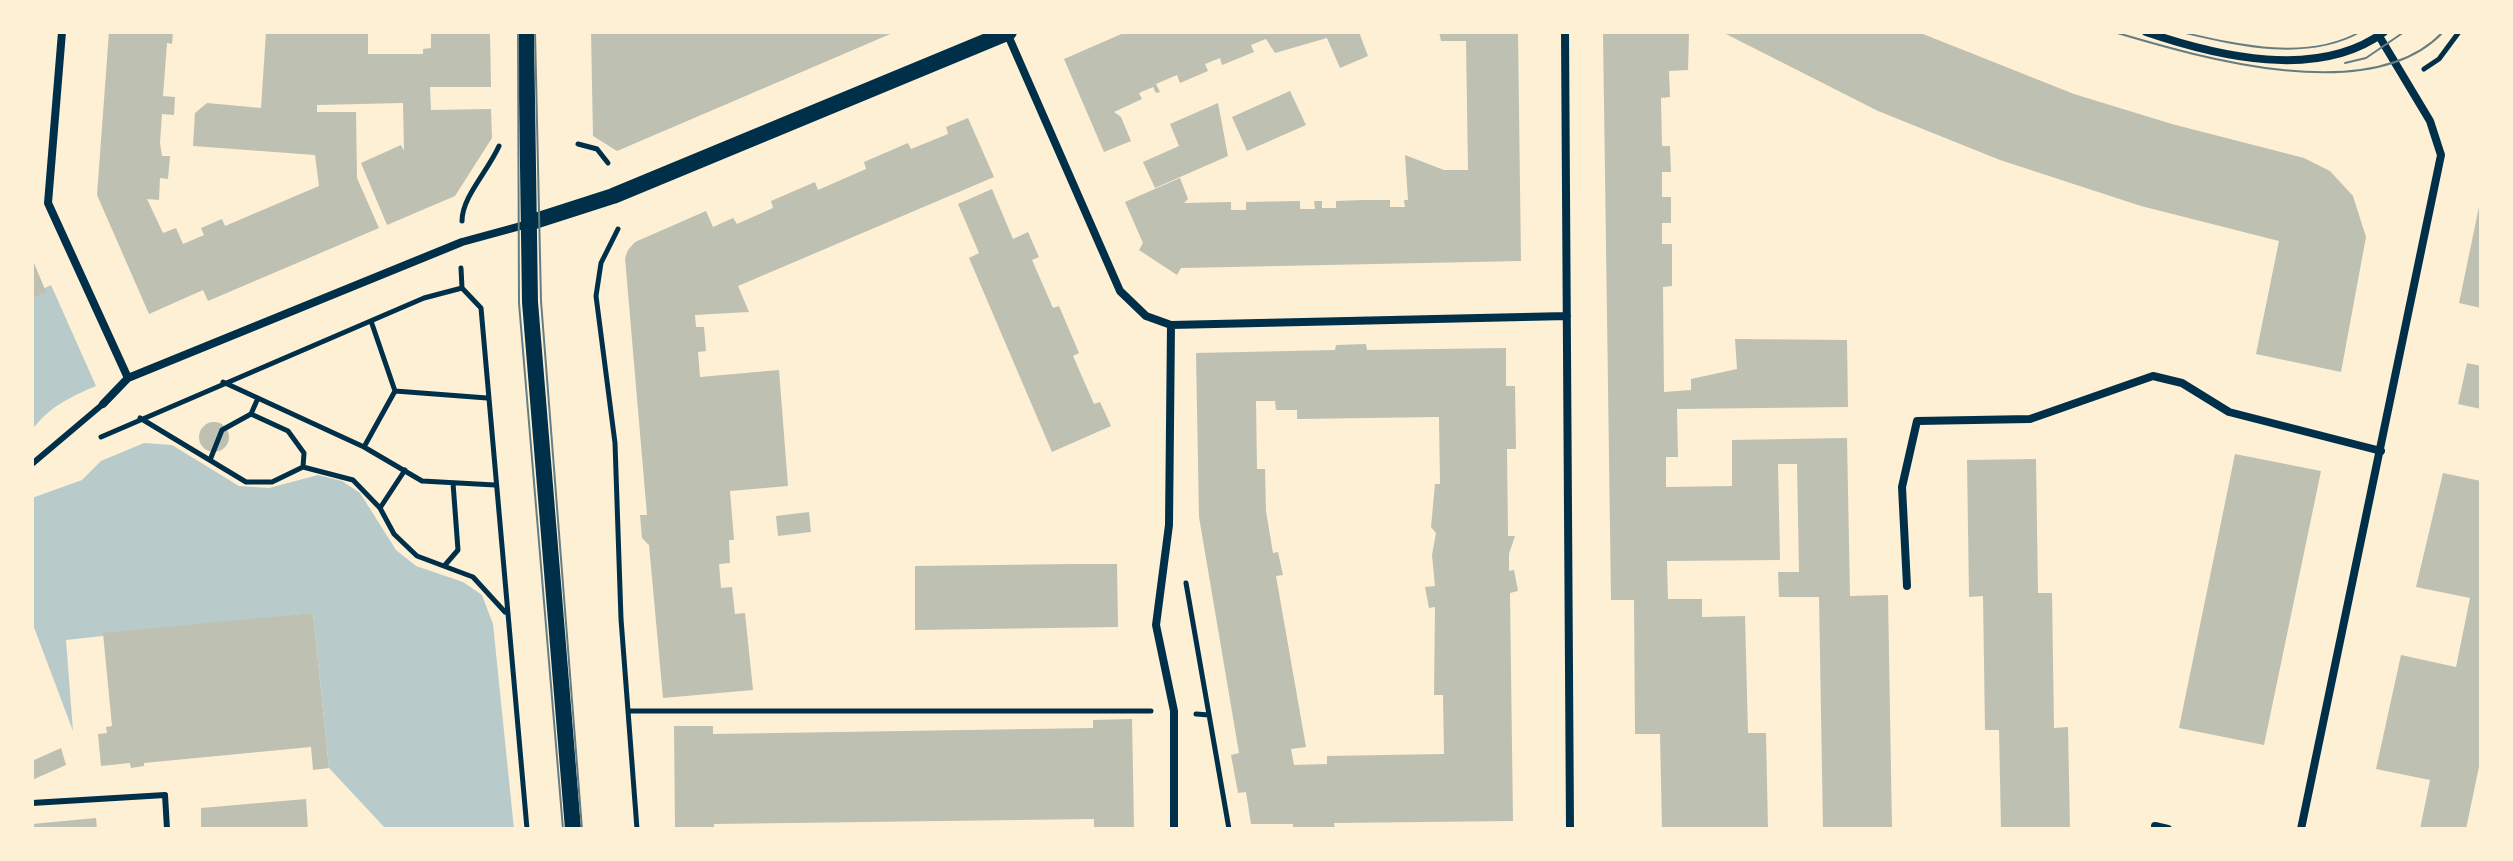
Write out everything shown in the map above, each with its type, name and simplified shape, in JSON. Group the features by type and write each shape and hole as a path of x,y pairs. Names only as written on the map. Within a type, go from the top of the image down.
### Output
{"main road":[{"path":"526,32 534,350 573,829"},
{"path":"529,223 613,196 1008,32"}],"street":[{"path":"62,32 48,203 128,378"},
{"path":"1008,32 1120,291 1146,316 1171,325 1567,316"},
{"path":"1565,32 1570,829"},
{"path":"2146,32 2216,51 2286,59 2323,56 2382,34 2405,81 2430,121 2441,155 2301,829"},
{"path":"103,404 128,378 462,242 529,223"},
{"path":"1171,325 1169,525 1156,625 1174,711 1174,829"},
{"path":"1907,586 1902,487 1917,421 2030,419 2153,376 2182,383 2229,412 2381,451"},
{"path":"2155,827 2168,829"}],"lane":[{"path":"32,464 103,404"},
{"path":"32,803 165,795 167,829"}],"path":[{"path":"2405,81 2439,59 2459,32"},
{"path":"462,222 462,204 487,173 500,143"},
{"path":"578,144 597,149 608,163"},
{"path":"618,229 601,263 596,296 615,443 637,829"},
{"path":"461,268 462,288 481,308 527,829"},
{"path":"115,431 424,298 462,288"},
{"path":"364,447 395,391 371,321"},
{"path":"223,382 364,447 422,481 495,485"},
{"path":"395,391 487,398"},
{"path":"210,460 222,430 251,414 258,398"},
{"path":"251,414 288,431 304,453 303,467"},
{"path":"140,418 246,482 272,482 303,467 353,480 380,508 394,534 417,556 473,577 506,612"},
{"path":"380,508 405,470"},
{"path":"445,565 458,550 453,483"},
{"path":"1184,572 1229,829"},
{"path":"628,711 1174,711 1209,715"}],"shaded area":[{"path":"51,285 96,386 61,404 32,430 32,294"},
{"path":"144,443 172,445 239,486 269,488 318,475 342,481 360,493 396,550 416,566 463,582 482,595 493,624 514,829 386,829 329,768 313,613 66,640 73,731 32,622 32,498 82,480 101,461"}],"building":[{"path":"109,32 173,32 172,44 167,43 163,96 175,97 174,115 162,114 160,143 162,156 170,156 168,179 160,178 159,200 147,199 163,233 176,228 183,244 204,235 201,228 222,219 225,226 319,186 315,155 193,146 195,113 207,103 261,108 266,32 368,32 368,54 423,54 423,49 431,48 431,32 490,32 491,87 430,87 431,110 491,109 492,138 455,196 387,225 361,163 401,145 404,151 403,103 317,105 317,112 356,112 357,178 379,228 208,301 203,290 149,314 97,195"},
{"path":"591,32 895,32 617,151 593,136"},
{"path":"1126,32 1359,32 1368,56 1340,68 1327,38 1275,53 1266,39 1251,45 1254,52 1222,65 1220,58 1205,64 1208,71 1180,83 1177,75 1156,84 1160,92 1156,93 1153,87 1139,93 1142,99 1114,112 1121,117 1131,141 1104,152 1064,59"},
{"path":"1439,32 1518,32 1521,261 1181,268 1177,275 1139,250 1143,243 1125,202 1180,178 1188,199 1184,203 1231,202 1231,210 1246,210 1246,202 1300,201 1300,209 1315,209 1314,201 1322,201 1322,208 1336,208 1336,201 1363,200 1390,200 1390,207 1405,207 1404,200 1408,200 1405,155 1444,170 1468,170 1466,41 1441,41"},
{"path":"1603,32 1689,32 1688,70 1669,71 1670,97 1661,98 1662,146 1670,146 1671,172 1662,172 1662,197 1671,197 1671,223 1662,223 1662,244 1672,244 1672,286 1663,287 1664,392 1691,390 1691,379 1737,369 1735,339 1847,340 1848,407 1677,409 1678,457 1666,457 1666,487 1732,486 1732,440 1847,438 1850,596 1888,595 1892,829 1823,829 1819,597 1779,597 1778,572 1799,572 1797,464 1778,464 1780,560 1667,561 1668,599 1702,599 1702,617 1745,616 1748,733 1766,733 1768,829 1662,829 1660,734 1635,734 1634,600 1611,600"},
{"path":"1722,32 1918,32 2074,94 2172,124 2304,158 2330,171 2353,196 2366,237 2341,372 2256,354 2279,241 2141,206 2000,160 1878,111"},
{"path":"1290,91 1306,125 1247,151 1232,117"},
{"path":"1218,103 1228,156 1155,188 1143,162 1179,146 1170,124"},
{"path":"968,118 994,177 738,286 749,312 695,315 696,327 704,327 706,351 698,352 700,377 779,370 788,486 730,491 734,540 729,540 730,563 719,564 721,588 732,587 735,614 745,613 753,690 663,698 649,545 642,538 640,515 647,515 625,258 628,250 635,242 706,211 713,227 733,218 737,224 773,208 771,201 815,182 818,190 866,169 864,162 908,143 911,149 948,134 946,127"},
{"path":"992,189 1013,239 1028,232 1039,257 1032,260 1053,308 1059,306 1079,353 1073,356 1094,404 1100,402 1111,426 1052,452 969,258 979,253 958,204"},
{"path":"2481,202 2481,308 2459,303"},
{"path":"32,258 46,292 32,298"},
{"path":"1366,344 1367,350 1506,348 1506,386 1515,386 1516,449 1507,449 1508,536 1515,536 1509,554 1509,571 1514,570 1518,591 1510,593 1513,821 1334,823 1335,829 1293,829 1293,824 1251,824 1246,792 1238,793 1231,755 1239,753 1199,517 1196,353 1335,350 1336,345","holes":["1256,401 1275,401 1276,410 1297,410 1297,419 1439,417 1440,484 1435,484 1431,527 1436,533 1432,555 1435,586 1425,587 1429,608 1435,607 1434,695 1443,695 1444,754 1327,756 1327,764 1294,765 1291,749 1306,747 1276,576 1283,575 1278,552 1273,553 1266,511 1265,469 1257,469"]},
{"path":"2467,363 2481,366 2481,409 2458,404"},
{"path":"214,422 220,423 228,431 228,443 220,451 214,452 208,451 200,443 199,437 200,431 208,423"},
{"path":"2235,454 2321,471 2264,745 2179,728"},
{"path":"2036,459 2038,593 2052,593 2054,728 2068,727 2070,829 2001,829 1999,730 1985,730 1983,596 1969,597 1967,460"},
{"path":"2443,473 2481,481 2481,757 2466,829 2420,829 2430,780 2376,769 2401,655 2456,667 2470,598 2416,587"},
{"path":"809,512 811,532 778,536 776,516"},
{"path":"1117,564 1118,627 915,630 915,566"},
{"path":"313,613 329,768 313,770 311,747 144,763 144,766 131,768 130,763 101,766 98,734 107,733 106,727 112,726 103,633"},
{"path":"1132,719 1134,827 1094,828 1094,819 714,824 714,829 675,829 674,726 713,726 713,734 1093,728 1093,720"},
{"path":"61,748 66,765 32,780 32,761"},
{"path":"306,799 308,829 201,829 201,808"},
{"path":"96,818 97,829 32,829 32,824"}],"tram line":[{"path":"518,32 519,303 563,829"},
{"path":"535,32 541,301 582,829"},
{"path":"2114,32 2238,63 2285,70 2331,72 2374,68 2412,55 2443,32"},
{"path":"2181,32 2248,46 2294,49 2339,41 2360,32"},
{"path":"2345,63 2366,58 2404,32"}]}
